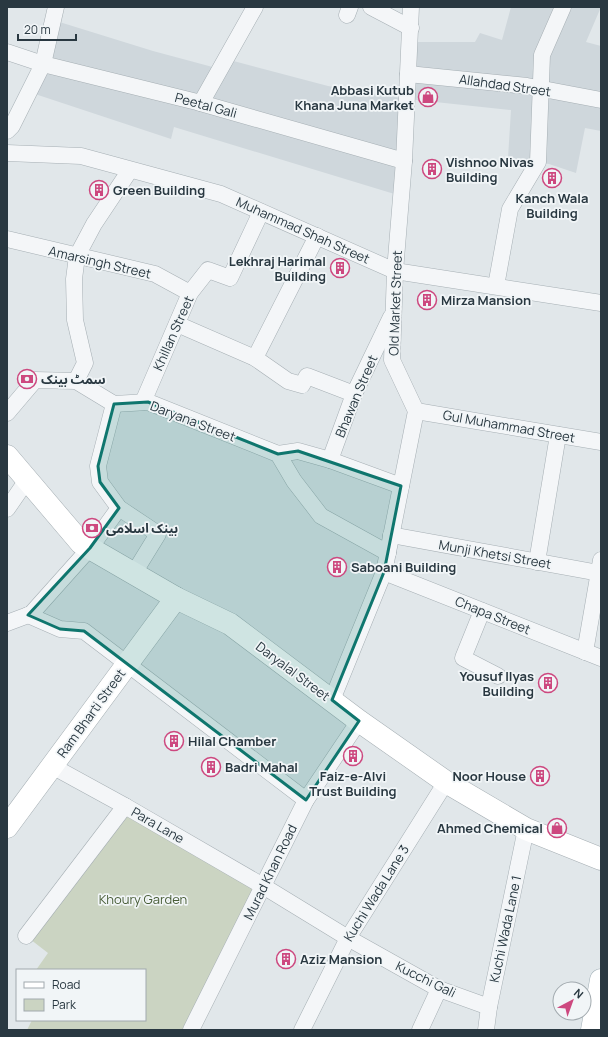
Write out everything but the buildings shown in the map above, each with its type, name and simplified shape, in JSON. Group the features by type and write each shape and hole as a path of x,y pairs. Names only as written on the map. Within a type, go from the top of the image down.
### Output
{"street":[{"path":"7,131 12,126 43,64 56,7"},
{"path":"201,103 255,7"},
{"path":"371,7 411,28"},
{"name":"Old Market Street","path":"411,7 404,161 395,271 392,360 416,410"},
{"path":"496,286 510,209 538,162 542,55 563,7"},
{"name":"Peetal Gali","path":"7,52 43,64 201,103 404,161"},
{"name":"Allahdad Street","path":"408,74 527,86 601,100"},
{"name":"Muhammad Shah Street","path":"7,153 81,156 221,194 395,271 601,303"},
{"path":"76,382 84,363 75,320 74,279 77,256 94,224 130,170"},
{"name":"Khillan Street","path":"142,402 190,293 208,270 230,278 261,212"},
{"path":"255,358 317,236"},
{"name":"Amarsingh Street","path":"7,240 155,274 190,293"},
{"name":"Bhawan Street","path":"330,460 354,394 394,312"},
{"path":"177,324 255,358 288,381 302,385 307,376 354,394"},
{"path":"7,413 36,380 76,382 114,404 98,466 100,482 118,508 158,534 134,573"},
{"name":"Daryana Street","path":"114,404 148,402 278,454"},
{"path":"332,700 384,572 416,410"},
{"name":"Gul Muhammad Street","path":"416,410 601,442"},
{"path":"537,562 558,434"},
{"path":"388,553 321,516 294,482 278,454 298,450 401,486"},
{"name":"Daryalal Street","path":"7,456 81,543 176,598 230,624 359,721 446,782 526,829 601,859"},
{"path":"7,509 27,480"},
{"path":"7,623 28,615 90,548 118,508"},
{"name":"Munji Khetsi Street","path":"392,535 537,562 600,566"},
{"path":"585,652 600,566"},
{"name":"Chapa Street","path":"384,572 601,658"},
{"name":"Ram Bharti Street","path":"7,827 176,598"},
{"path":"482,611 463,658 498,676"},
{"path":"28,615 60,628 84,631 306,800"},
{"name":"Murad Khan Road","path":"191,1030 306,800 359,721"},
{"name":"Para Lane","path":"52,766 125,806 263,886"},
{"name":"Kuchi Wada Lane 3","path":"302,1030 348,938 446,782"},
{"path":"26,936 125,806"},
{"name":"Kuchi Wada Lane 1","path":"486,1030 489,1007 526,829"},
{"name":"Kucchi Gali","path":"263,886 348,938 439,989 489,1007"},
{"path":"592,1030 601,980"},
{"path":"420,1030 439,989"}],"highlighted area":[{"path":"148,402 278,454 298,451 401,486 384,572 332,700 359,721 306,800 84,631 60,629 28,615 90,548 119,508 100,482 98,466 114,404"}],"shaded area":[{"path":"511,7 601,7 586,42 601,46 601,131 585,128 576,173 549,164 508,158 511,110 407,99 409,42 475,42 480,33 502,40"},
{"path":"53,20 153,51 220,69 226,59 328,86 407,99 401,196 174,127 171,139 29,92"}],"green space":[{"name":"Khoury Garden","path":"125,806 263,886 191,1030 27,1030 32,1021 146,1021 146,969 37,969 48,953 26,936"}],"place":[{"name":"Abbasi Kutub Khana Juna Market","path":"428,97"},
{"name":"Vishnoo Nivas Building","path":"432,169"},
{"name":"Kanch Wala Building","path":"552,178"},
{"name":"Green Building","path":"99,190"},
{"name":"Lekhraj Harimal Building","path":"340,268"},
{"name":"Mirza Mansion","path":"427,300"},
{"name":"سمٹ بینک","path":"27,379"},
{"name":"بینک اسلامی","path":"92,528"},
{"name":"Saboani Building","path":"337,567"},
{"name":"Yousuf Ilyas Building","path":"548,683"},
{"name":"Hilal Chamber","path":"174,741"},
{"name":"Faiz-e-Alvi Trust Building","path":"353,756"},
{"name":"Badri Mahal","path":"211,767"},
{"name":"Noor House","path":"540,776"},
{"name":"Ahmed Chemical","path":"557,828"},
{"name":"Aziz Mansion","path":"286,959"}]}
